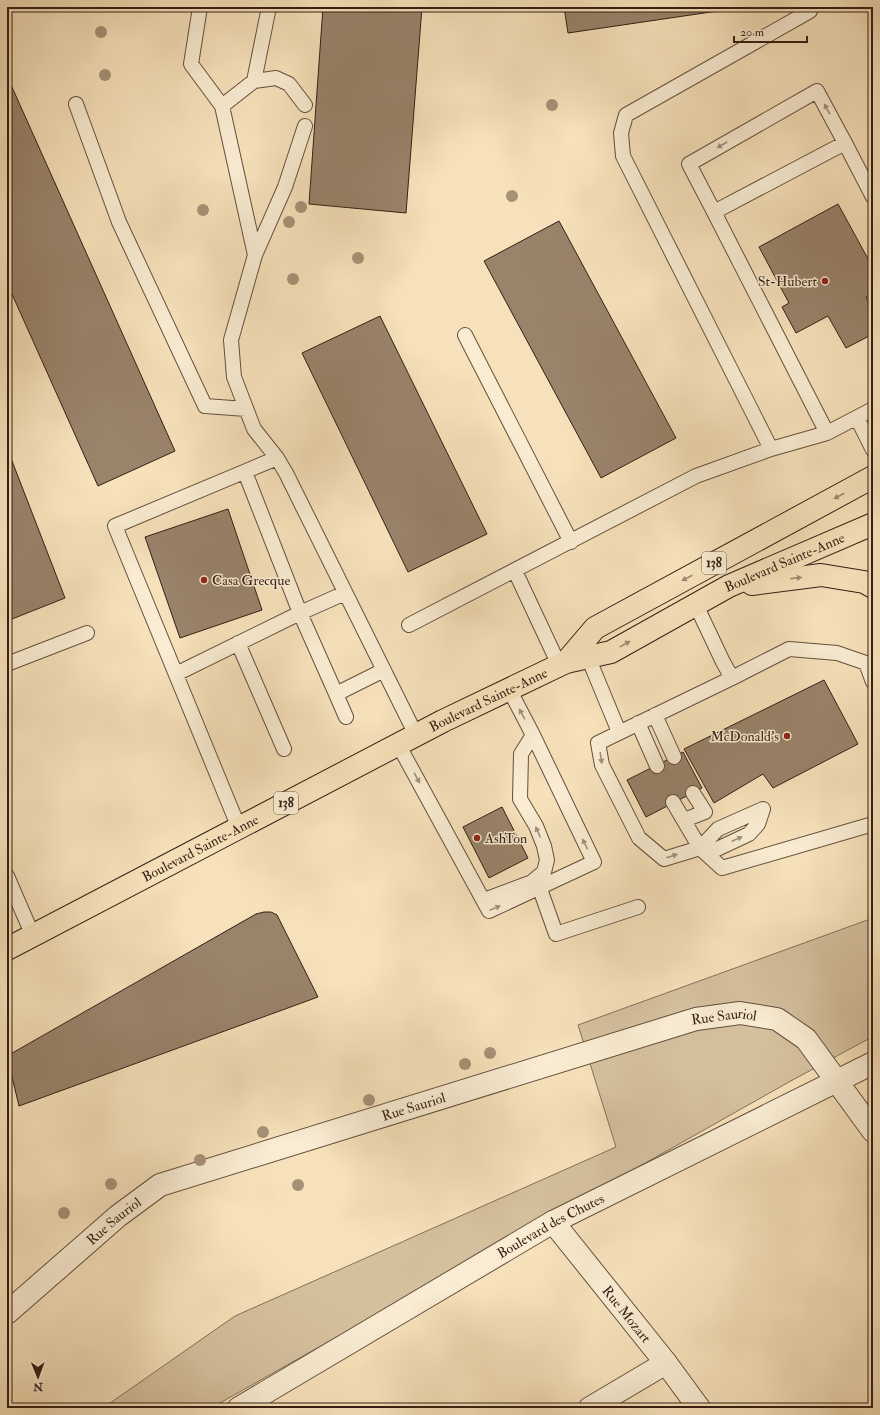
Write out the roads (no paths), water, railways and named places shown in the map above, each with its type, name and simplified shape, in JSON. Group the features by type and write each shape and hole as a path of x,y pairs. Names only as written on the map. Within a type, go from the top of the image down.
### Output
{"main road":[{"name":"Boulevard Sainte-Anne","path":"563,663 595,628 873,477"},
{"name":"Boulevard Sainte-Anne","path":"7,949 407,740 509,689 563,663 611,652 729,586 873,524"},
{"path":"729,586 821,576 864,582 873,587"}],"street":[{"name":"Rue Sauriol","path":"7,1313 118,1216 160,1185 696,1019 740,1013 777,1019 806,1039 873,1131"},
{"name":"Boulevard des Chutes","path":"239,1408 553,1222 873,1063"},
{"name":"Rue Mozart","path":"553,1222 666,1363 699,1408"},
{"path":"590,1408 666,1363"}],"lane":[{"path":"200,7 191,64 222,106 255,255"},
{"path":"254,81 269,7"},
{"path":"770,449 623,156 621,133 626,115 810,11"},
{"path":"222,106 254,81 276,78 288,84 305,105"},
{"path":"827,433 689,164 817,91 873,197"},
{"path":"76,104 119,222 205,406 246,409"},
{"path":"305,126 285,187 255,255 231,340 234,377 254,429 278,458 384,670 407,740 489,911 594,862 533,735 509,689"},
{"path":"714,212 845,143"},
{"path":"465,335 570,542"},
{"path":"409,625 696,476 770,449 827,433 873,409"},
{"path":"857,418 873,450"},
{"path":"239,828 115,526 278,458"},
{"path":"245,472 300,613 346,717"},
{"path":"515,571 563,663"},
{"path":"176,674 300,613 345,593"},
{"path":"696,604 732,678"},
{"path":"7,664 87,633"},
{"path":"238,643 284,749"},
{"path":"763,809 718,829 700,848 664,859 639,838 602,764 598,743 789,649 837,653 866,663 873,682"},
{"path":"588,657 619,732"},
{"path":"336,694 384,670"},
{"path":"655,715 674,757"},
{"path":"638,723 657,766"},
{"path":"484,900 532,882 544,872 547,860 544,846 536,826 520,799 521,754 533,735"},
{"path":"684,820 704,812 693,793"},
{"path":"673,802 700,848 722,868 873,824"},
{"path":"7,876 33,936"},
{"path":"540,888 556,934 638,907"}],"place":[{"name":"St-Hubert","path":"825,281"},
{"name":"Casa Grecque","path":"204,580"},
{"name":"McDonald's","path":"787,736"},
{"name":"AshTon","path":"477,838"}]}
